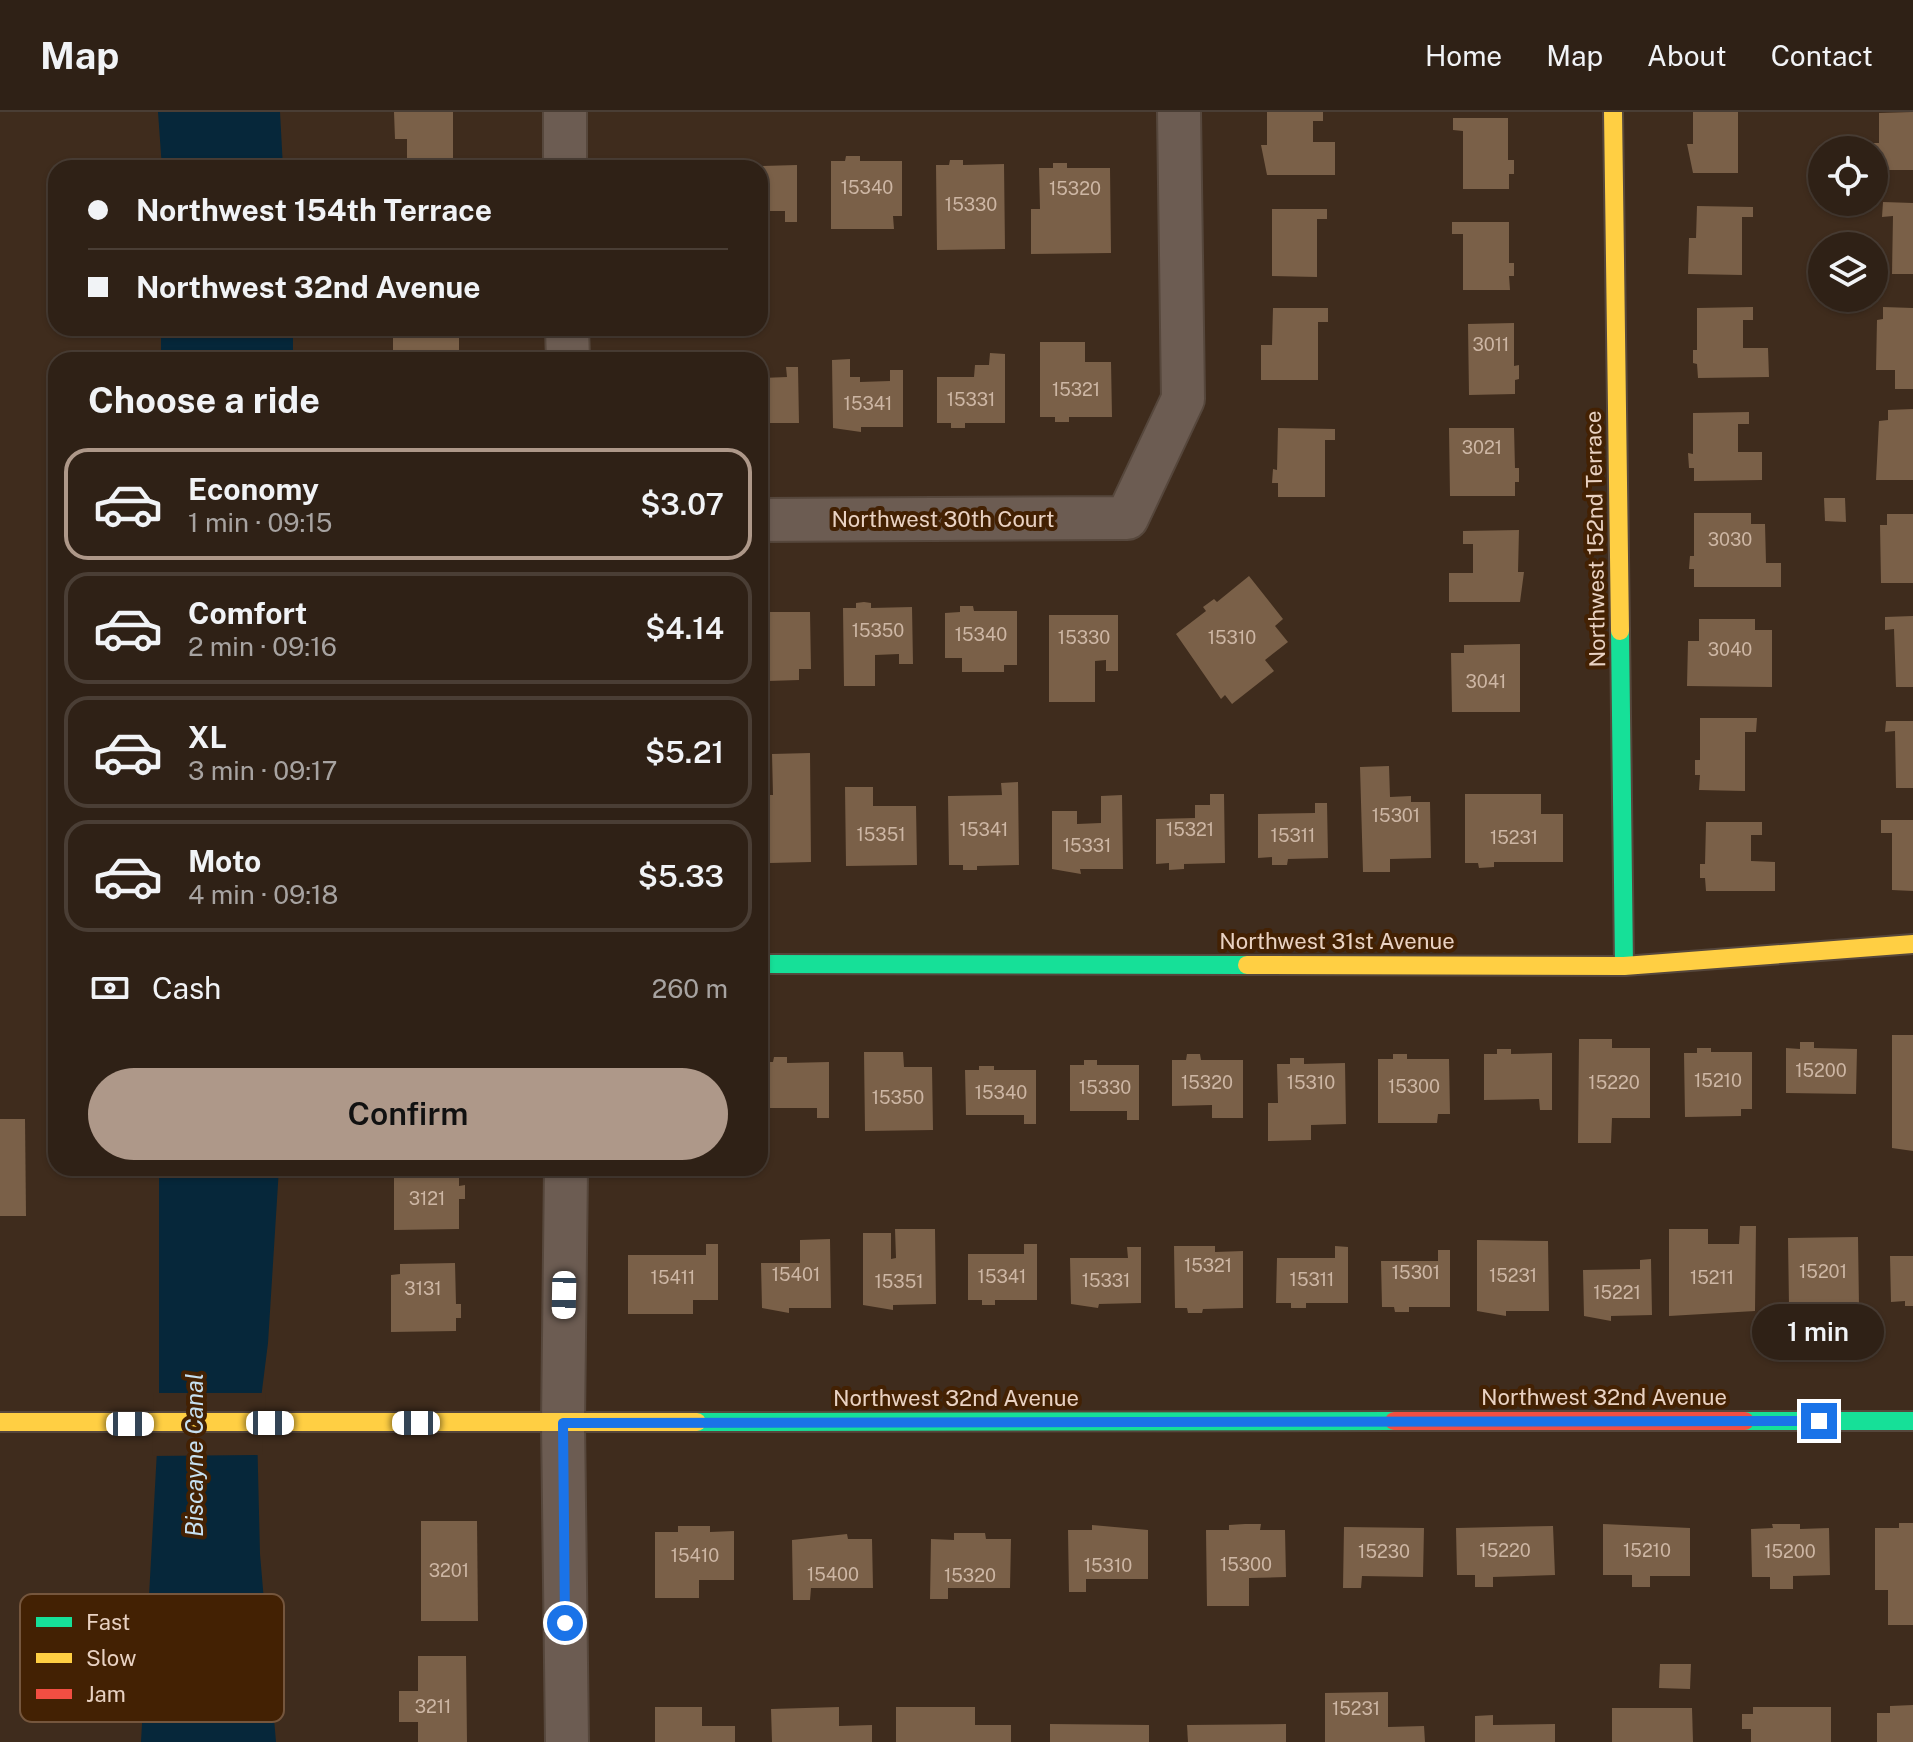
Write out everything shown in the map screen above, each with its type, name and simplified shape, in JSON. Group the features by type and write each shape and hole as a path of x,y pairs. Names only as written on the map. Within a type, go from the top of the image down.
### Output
{"street":[{"path":"565,112 565,160"},
{"name":"Northwest 30th Court","path":"768,520 1127,518 1183,399 1179,112"},
{"name":"Northwest 152nd Terrace","path":"1613,112 1624,966"},
{"name":"Northwest 31st Avenue","path":"768,964 1624,966 1913,944"},
{"path":"566,1176 563,1423 567,1742"},
{"name":"Northwest 32nd Avenue","path":"0,1422 1913,1421"}],"water":[{"path":"158,112 280,112 283,160 161,160"},
{"path":"161,336 293,336 293,352 161,352"},
{"name":"Biscayne Canal","path":"159,1176 278,1176 268,1343 257,1430 263,1594 149,1594 159,1414"},
{"path":"142,1722 274,1722 276,1742 141,1742"}],"pier":[{"path":"154,1393 266,1393 262,1455 152,1456"}],"building":[{"path":"394,112 453,112 453,160 407,160 407,139 395,139"},
{"path":"1267,112 1323,112 1323,121 1313,121 1313,142 1335,142 1335,175 1267,175 1261,145 1267,145"},
{"path":"1693,112 1738,112 1738,173 1693,173 1687,144 1693,144"},
{"path":"1913,112 1913,170 1888,170 1888,136 1879,136 1879,113"},
{"path":"1453,118 1508,118 1508,160 1514,160 1514,174 1509,174 1509,189 1463,189 1463,131 1453,130"},
{"path":"846,156 860,156 860,161 902,161 902,216 893,216 894,229 831,229 831,161 845,161"},
{"path":"950,160 963,160 963,165 1004,164 1005,249 937,250 936,165 949,165"},
{"path":"1053,163 1067,163 1067,168 1110,168 1111,253 1031,254 1031,209 1040,209 1039,168 1053,168"},
{"path":"797,165 797,222 785,222 785,211 768,211 768,166"},
{"path":"1888,202 1913,203 1913,274 1892,274 1893,216 1882,217 1888,216"},
{"path":"1697,206 1753,207 1753,217 1742,217 1742,275 1688,274 1689,238 1696,238"},
{"path":"1272,209 1327,209 1327,219 1317,219 1317,277 1272,276"},
{"path":"1452,222 1509,222 1509,263 1514,263 1514,276 1509,276 1510,290 1463,290 1463,234 1452,234"},
{"path":"1753,307 1753,320 1743,320 1743,348 1768,348 1769,377 1698,378 1697,364 1693,363 1693,350 1697,350 1697,308"},
{"path":"1888,307 1913,308 1913,389 1895,389 1895,370 1876,370 1877,320 1883,319 1883,312 1888,312"},
{"path":"1273,308 1328,308 1328,322 1318,322 1318,380 1261,380 1261,345 1272,345"},
{"path":"1514,323 1514,366 1519,365 1515,394 1469,395 1468,324"},
{"path":"393,336 459,336 459,352 393,352"},
{"path":"1040,342 1085,342 1085,362 1111,362 1112,417 1069,417 1069,422 1055,422 1055,417 1040,417"},
{"path":"990,353 1005,354 1005,423 965,423 965,428 951,428 951,423 937,423 937,377 974,377 975,365 989,365"},
{"path":"850,359 850,377 860,377 860,382 890,381 890,370 903,370 903,427 861,427 861,432 833,428 832,360"},
{"path":"786,367 798,367 799,423 768,423 768,378 787,377"},
{"path":"1913,409 1913,480 1876,480 1879,421 1888,420 1888,410"},
{"path":"1749,412 1749,424 1738,424 1738,452 1762,452 1762,480 1694,481 1694,468 1689,468 1688,453 1693,454 1693,413"},
{"path":"1278,428 1335,429 1335,440 1325,440 1325,497 1278,497 1278,483 1272,483 1273,469 1277,470"},
{"path":"1449,428 1514,428 1515,468 1519,468 1515,496 1450,496"},
{"path":"1824,498 1845,498 1846,522 1825,521"},
{"path":"1694,513 1751,513 1751,524 1765,524 1766,563 1781,563 1781,587 1694,587 1694,569 1689,569 1690,556 1694,556"},
{"path":"1887,514 1913,514 1913,583 1881,583 1880,525 1887,525"},
{"path":"1519,530 1518,572 1524,572 1520,602 1449,602 1449,573 1473,573 1473,544 1463,544 1463,531"},
{"path":"1249,576 1283,619 1275,626 1288,642 1265,660 1274,671 1232,704 1225,695 1221,699 1176,634 1206,611 1203,607 1214,599 1217,602"},
{"path":"856,603 871,603 871,608 912,607 913,664 899,664 899,654 875,655 875,686 844,686 843,608 856,608"},
{"path":"768,606 769,612 810,612 811,669 799,669 799,680 768,681"},
{"path":"960,606 973,606 974,611 1017,611 1017,665 1004,665 1004,672 962,672 962,658 945,658 945,613 960,612"},
{"path":"1049,615 1118,615 1118,671 1106,671 1106,660 1095,661 1095,702 1049,702"},
{"path":"1913,616 1913,687 1896,687 1894,629 1885,630 1885,617"},
{"path":"1699,619 1755,619 1755,630 1772,630 1772,687 1687,686 1688,641 1699,641"},
{"path":"1520,644 1520,712 1452,712 1451,653 1464,653 1464,645"},
{"path":"1700,718 1757,718 1756,732 1745,732 1745,791 1699,790 1700,775 1695,775 1695,760 1700,760"},
{"path":"1886,721 1913,721 1913,788 1896,788 1895,731 1885,732"},
{"path":"810,753 811,862 770,863 768,867 768,795 773,795 772,754"},
{"path":"1389,766 1390,797 1411,796 1411,802 1430,802 1431,858 1390,859 1390,872 1363,872 1360,767"},
{"path":"1018,782 1019,865 977,866 977,870 963,870 963,865 949,865 948,796 1002,795 1001,783"},
{"path":"845,787 873,787 873,806 916,806 917,865 846,866"},
{"path":"1210,794 1224,794 1225,863 1184,864 1184,869 1169,870 1169,863 1156,864 1156,819 1195,818 1195,805 1210,805"},
{"path":"1465,794 1541,794 1541,814 1563,814 1563,862 1494,862 1494,867 1479,868 1478,863 1465,863"},
{"path":"1122,795 1123,869 1080,869 1081,874 1052,869 1052,811 1077,811 1077,824 1101,823 1101,796"},
{"path":"1315,803 1327,803 1328,858 1288,859 1287,865 1272,865 1272,857 1258,858 1258,814 1315,813"},
{"path":"1881,820 1913,820 1913,891 1892,890 1892,833 1881,833"},
{"path":"1706,822 1762,822 1762,835 1751,835 1751,861 1775,862 1775,891 1706,891 1705,878 1700,878 1700,864 1705,864"},
{"path":"1892,1035 1913,1035 1913,1151 1892,1148"},
{"path":"1579,1039 1612,1039 1612,1048 1650,1048 1650,1118 1612,1118 1611,1143 1578,1143"},
{"path":"1800,1042 1814,1042 1814,1048 1857,1049 1856,1094 1786,1093 1786,1048 1800,1049"},
{"path":"1697,1048 1711,1048 1711,1052 1752,1052 1752,1109 1741,1109 1741,1116 1685,1117 1684,1053 1697,1053"},
{"path":"1497,1049 1511,1049 1511,1054 1552,1053 1552,1110 1540,1110 1539,1099 1484,1100 1484,1054 1497,1054"},
{"path":"864,1052 903,1052 904,1067 932,1067 933,1130 865,1131"},
{"path":"1187,1054 1200,1054 1201,1060 1243,1060 1243,1118 1212,1118 1212,1105 1172,1106 1172,1060 1186,1060"},
{"path":"1393,1054 1407,1054 1407,1059 1449,1059 1450,1114 1438,1114 1437,1123 1378,1123 1378,1059 1393,1059"},
{"path":"774,1057 787,1057 787,1063 829,1062 829,1118 817,1118 817,1108 768,1108 768,1062 773,1062"},
{"path":"1290,1058 1304,1058 1304,1064 1345,1063 1346,1124 1311,1125 1311,1140 1268,1141 1268,1103 1278,1103 1277,1064 1290,1064"},
{"path":"1084,1060 1097,1060 1097,1065 1139,1065 1139,1120 1127,1120 1127,1111 1070,1111 1070,1065 1084,1065"},
{"path":"979,1066 994,1066 994,1070 1036,1070 1036,1124 1024,1124 1024,1115 966,1115 965,1070 979,1070"},
{"path":"0,1119 25,1119 26,1216 0,1216"},
{"path":"394,1176 459,1176 459,1186 465,1185 465,1199 459,1199 459,1229 394,1230"},
{"path":"1740,1226 1756,1226 1755,1311 1669,1316 1669,1229 1708,1229 1708,1244 1739,1244"},
{"path":"895,1229 935,1229 936,1304 893,1305 893,1310 863,1305 863,1233 891,1233 891,1259 896,1258"},
{"path":"1858,1237 1859,1306 1815,1306 1816,1310 1802,1310 1802,1306 1789,1306 1788,1238"},
{"path":"830,1239 831,1308 789,1308 789,1313 762,1308 761,1263 800,1263 800,1240"},
{"path":"1477,1240 1548,1241 1549,1311 1506,1311 1506,1316 1477,1311"},
{"path":"706,1244 718,1244 718,1300 693,1300 693,1314 628,1314 628,1255 706,1255"},
{"path":"1024,1244 1037,1244 1037,1300 995,1300 995,1305 982,1305 982,1300 968,1300 968,1254 1024,1254"},
{"path":"1174,1246 1215,1246 1215,1252 1243,1251 1243,1308 1203,1309 1202,1313 1188,1313 1187,1308 1175,1308"},
{"path":"1335,1246 1348,1247 1348,1303 1306,1303 1306,1308 1291,1308 1291,1303 1276,1303 1277,1258 1335,1258"},
{"path":"1127,1247 1141,1247 1141,1303 1099,1304 1098,1308 1071,1304 1070,1258 1128,1258"},
{"path":"1438,1250 1450,1250 1450,1307 1409,1307 1409,1312 1395,1312 1394,1307 1382,1307 1381,1261 1438,1261"},
{"path":"1890,1256 1913,1256 1913,1306 1905,1306 1905,1301 1891,1302"},
{"path":"1651,1259 1652,1315 1611,1316 1611,1321 1584,1316 1583,1270 1640,1269 1640,1260"},
{"path":"455,1263 456,1304 461,1304 461,1318 456,1318 456,1331 391,1332 391,1275 400,1274 400,1264"},
{"path":"421,1521 477,1521 478,1621 421,1621"},
{"path":"1899,1523 1913,1523 1913,1625 1888,1625 1888,1590 1875,1590 1875,1528 1899,1528"},
{"path":"1261,1524 1260,1530 1285,1530 1286,1577 1249,1578 1249,1606 1207,1606 1206,1530 1229,1530 1229,1525"},
{"path":"1603,1524 1690,1528 1690,1576 1650,1576 1650,1587 1632,1587 1632,1575 1603,1575"},
{"path":"1772,1524 1800,1524 1800,1529 1829,1528 1830,1575 1793,1576 1793,1589 1770,1589 1770,1577 1752,1577 1751,1529 1773,1528"},
{"path":"1092,1525 1148,1530 1148,1579 1086,1579 1086,1592 1069,1592 1068,1530 1092,1530"},
{"path":"678,1526 710,1526 710,1532 734,1531 734,1580 699,1580 699,1598 655,1598 655,1532 678,1532"},
{"path":"1553,1526 1555,1575 1493,1577 1493,1587 1475,1587 1475,1575 1457,1575 1456,1528"},
{"path":"1344,1527 1424,1528 1423,1577 1362,1576 1361,1588 1343,1588"},
{"path":"954,1533 985,1533 986,1539 1011,1539 1010,1588 948,1588 948,1599 930,1599 931,1539 954,1540"},
{"path":"847,1534 848,1539 872,1539 873,1588 811,1588 810,1600 793,1600 792,1540"},
{"path":"418,1656 466,1656 467,1742 418,1742 418,1722 399,1722 399,1691 418,1691"},
{"path":"1660,1664 1691,1664 1690,1689 1659,1688"},
{"path":"1388,1692 1388,1727 1424,1726 1425,1742 1325,1742 1325,1693"},
{"path":"1913,1705 1913,1742 1877,1742 1877,1713 1890,1713 1890,1706"},
{"path":"655,1707 702,1707 702,1726 735,1726 735,1742 655,1742"},
{"path":"839,1707 839,1726 872,1725 872,1742 772,1742 771,1709"},
{"path":"896,1707 975,1707 975,1725 1011,1725 1011,1742 896,1742"},
{"path":"1753,1707 1831,1707 1831,1742 1751,1742 1751,1729 1742,1729 1742,1714 1753,1714"},
{"path":"1612,1708 1692,1708 1693,1742 1612,1742"},
{"path":"1493,1715 1493,1725 1555,1724 1555,1742 1475,1742 1475,1716"},
{"path":"1050,1724 1149,1725 1149,1742 1050,1742"},
{"path":"1286,1724 1286,1742 1188,1742 1187,1725"}],"traffic: fast":[{"path":"1620,631 1624,966"},
{"path":"768,964 1247,965"},
{"path":"697,1422 1394,1421"},
{"path":"1745,1421 1913,1421"}],"traffic: slow":[{"path":"1613,112 1620,631"},
{"path":"1247,965 1624,966 1913,944"},
{"path":"0,1422 697,1422"}],"traffic: jam":[{"path":"1394,1421 1745,1421"}],"route":[{"path":"565,1623 563,1423 1819,1421"}]}
